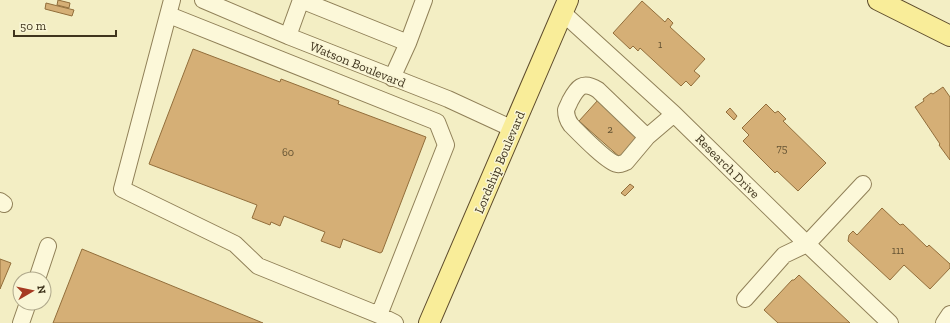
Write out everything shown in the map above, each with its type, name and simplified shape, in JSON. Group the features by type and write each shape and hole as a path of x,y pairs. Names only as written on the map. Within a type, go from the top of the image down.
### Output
{"main road":[{"path":"878,0 950,36"},
{"name":"Lordship Boulevard","path":"429,323 565,7"}],"street":[{"name":"Watson Boulevard","path":"203,0 288,36 448,99 513,129"},
{"path":"288,36 301,0 408,42"},
{"path":"392,78 424,0"},
{"path":"379,315 446,145 436,122 170,7 122,189 235,244 258,266 379,315 395,323"},
{"name":"Research Drive","path":"565,7 807,244 890,323"},
{"path":"648,137 593,87 587,85 576,90 566,109 567,118 571,125 607,159 616,164 626,162 648,137 674,114"},
{"path":"745,299 784,254 807,244 863,184"},
{"path":"40,271 48,246"},
{"path":"21,323 25,311"},
{"path":"944,323 950,314"}],"building":[{"path":"58,0 70,3 69,8 57,5"},
{"path":"642,1 665,22 668,18 673,23 670,27 705,59 694,71 700,76 691,86 686,81 681,86 640,48 638,51 633,46 630,49 613,33"},
{"path":"46,3 74,10 72,16 45,9"},
{"path":"193,49 280,82 281,79 339,101 338,104 426,137 382,252 380,253 343,239 340,248 321,241 325,232 284,216 280,226 271,222 270,225 252,218 257,205 149,164"},
{"path":"943,87 950,97 950,160 915,107 924,101 923,99 931,93 933,94"},
{"path":"598,100 640,138 622,159 579,121"},
{"path":"766,104 775,113 778,111 786,119 783,121 826,163 798,191 777,171 775,173 743,141 749,135 742,128"},
{"path":"730,108 737,116 734,120 726,112"},
{"path":"630,184 634,187 625,196 621,193"},
{"path":"882,208 900,225 903,224 927,247 929,245 950,264 950,268 930,289 904,265 890,280 848,241 849,235 853,231 857,235"},
{"path":"82,249 263,323 53,323"},
{"path":"0,259 11,263 0,289"},
{"path":"799,275 850,323 778,323 764,310 792,280"}]}
